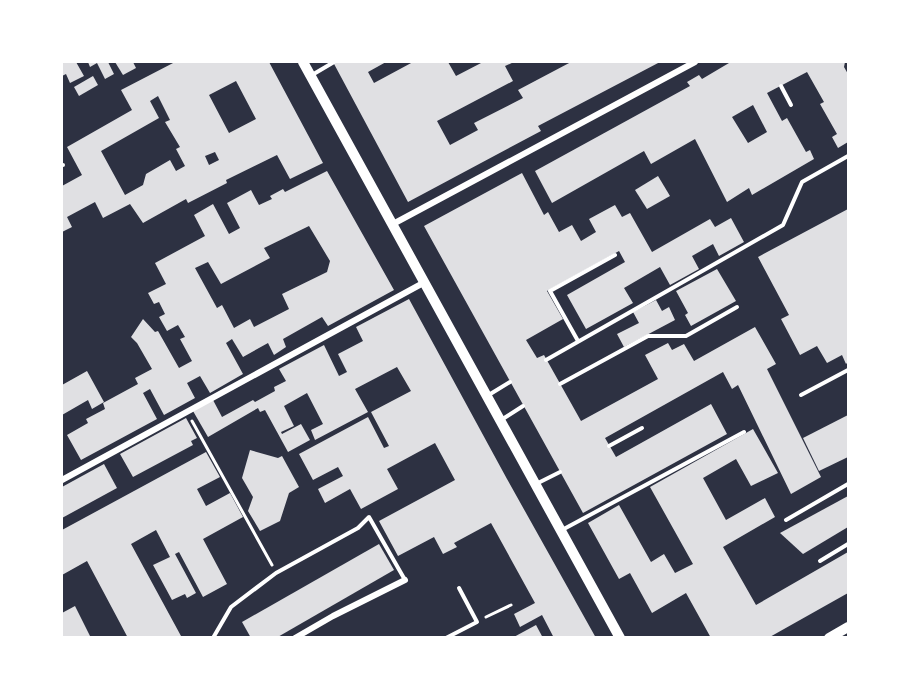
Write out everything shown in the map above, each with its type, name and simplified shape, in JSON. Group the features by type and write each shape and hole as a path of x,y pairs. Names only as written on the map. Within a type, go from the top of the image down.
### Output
{"main road":[{"path":"303,62 620,638"},
{"path":"829,638 849,627"}],"street":[{"path":"393,225 695,62"},
{"path":"62,480 425,282"},
{"path":"295,638 405,580"}],"lane":[{"path":"311,76 334,63"},
{"path":"781,86 790,105"},
{"path":"546,360 783,225 802,182 849,156"},
{"path":"578,341 550,291 615,255"},
{"path":"560,384 648,336 686,336 737,307"},
{"path":"801,395 849,370"},
{"path":"487,396 510,382"},
{"path":"501,420 523,406"},
{"path":"609,446 642,428"},
{"path":"561,531 744,432"},
{"path":"536,484 560,472"},
{"path":"786,520 849,484"},
{"path":"213,638 231,607 276,573 358,528 369,517 405,580"},
{"path":"820,561 849,544"},
{"path":"446,638 477,622 459,588"}],"path":[{"path":"187,412 276,573"},
{"path":"477,622 511,605"}],"building":[{"path":"62,62 76,62 84,76 70,83 66,74 62,76"},
{"path":"88,62 108,62 114,74 105,79 97,63 90,67"},
{"path":"115,62 133,62 136,68 123,75"},
{"path":"175,62 269,62 323,163 290,179 277,155 226,180 227,183 188,203 186,199 143,223 130,204 103,218 95,202 67,217 72,227 62,232 62,186 82,175 67,147 132,110 121,90","holes":["236,81 256,119 229,133 209,95","158,96 170,120 165,122 180,147 176,149 185,166 176,171 170,160 146,174 143,185 125,195 101,151 159,118 150,101","215,152 219,160 209,165 205,156"]},
{"path":"333,62 386,62 368,72 374,83 413,62 448,62 456,76 483,62 514,62 505,66 513,81 437,121 450,145 478,130 474,123 523,98 518,90 571,62 660,62 538,126 541,131 408,202"},
{"path":"845,62 844,67 848,74 848,142 838,148 832,137 837,134 820,104 824,102 807,72 767,93 782,121 787,118 806,152 810,150 814,159 752,195 749,188 727,202 695,139 651,164 644,151 552,203 535,171 690,86 687,82 699,75 702,79 729,63","holes":["753,105 767,132 748,143 732,117"]},
{"path":"93,76 98,85 79,96 74,87"},
{"path":"327,171 394,290 328,326 322,317 283,339 286,347 274,355 268,343 243,357 232,339 226,343 243,374 210,393 200,376 187,383 195,398 164,415 150,389 143,393 157,419 81,460 67,435 88,423 86,419 105,409 103,403 138,384 135,378 152,369 131,337 143,319 155,332 158,331 179,368 192,361 180,339 185,337 178,325 167,331 159,317 165,314 159,302 154,304 148,293 166,284 155,263 205,236 194,215 213,204 229,234 240,228 227,203 251,190 259,205 272,199 270,196 283,189 285,192","holes":["309,226 330,261 327,272 282,294 289,309 254,327 250,319 234,328 222,305 217,308 195,268 208,262 221,284 270,258 264,248"]},
{"path":"522,173 544,215 548,212 559,232 572,225 581,241 596,232 589,219 615,205 622,217 630,213 652,252 710,219 715,227 731,218 744,242 719,256 713,244 692,256 699,269 670,285 660,267 624,288 633,303 586,329 567,295 625,262 619,251 547,291 563,319 526,340 537,358 544,355 581,421 658,379 645,355 668,343 672,350 684,344 694,361 755,327 776,364 767,369 821,477 791,494 738,385 732,389 723,372 605,438 616,457 711,404 727,434 583,513 424,226"},
{"path":"658,176 670,196 647,209 635,190"},
{"path":"848,209 848,362 846,364 842,355 827,363 817,346 800,355 781,319 789,315 758,257"},
{"path":"717,269 736,301 691,326 685,315 688,313 676,291"},
{"path":"409,299 596,638 554,638 542,615 520,627 514,614 535,603 491,523 454,543 457,547 443,554 434,537 398,556 379,521 455,480 435,443 387,469 398,489 361,509 350,489 325,503 318,489 343,476 338,467 313,480 299,454 368,417 384,448 389,446 371,412 411,391 397,367 355,389 368,412 315,440 311,430 323,424 307,393 284,406 294,426 281,432 282,434 301,424 310,440 288,452 265,410 260,412 258,408 208,437 193,411 213,400 222,417 253,400 255,402 275,391 274,387 286,381 279,369 324,345 339,376 347,372 338,354 363,341 356,327"},
{"path":"656,300 662,311 669,307 675,320 624,347 617,334 639,323 633,312"},
{"path":"87,371 104,402 92,409 88,400 62,415 62,385"},
{"path":"848,415 848,457 819,471 803,438"},
{"path":"186,418 197,438 191,441 193,445 133,477 120,454"},
{"path":"753,429 778,473 751,486 736,459 703,478 726,520 765,498 775,517 723,547 756,605 848,552 848,593 768,638 711,638 686,593 652,613 630,573 619,579 588,523 619,505 651,562 664,554 675,573 693,564 650,487"},
{"path":"250,450 278,458 282,456 299,487 289,493 280,521 260,531 248,511 253,497 242,478"},
{"path":"206,452 220,477 197,489 206,506 230,493 243,517 203,539 227,584 203,597 179,552 175,554 196,593 187,598 185,594 172,600 153,565 170,557 156,530 131,544 181,636 128,638 87,561 62,575 62,530"},
{"path":"104,464 117,488 62,518 62,487"},
{"path":"848,496 848,527 803,554 780,533"},
{"path":"379,544 394,570 276,638 251,638 242,622"},
{"path":"75,606 91,638 62,638 62,613"},
{"path":"536,625 543,638 512,638"}]}
